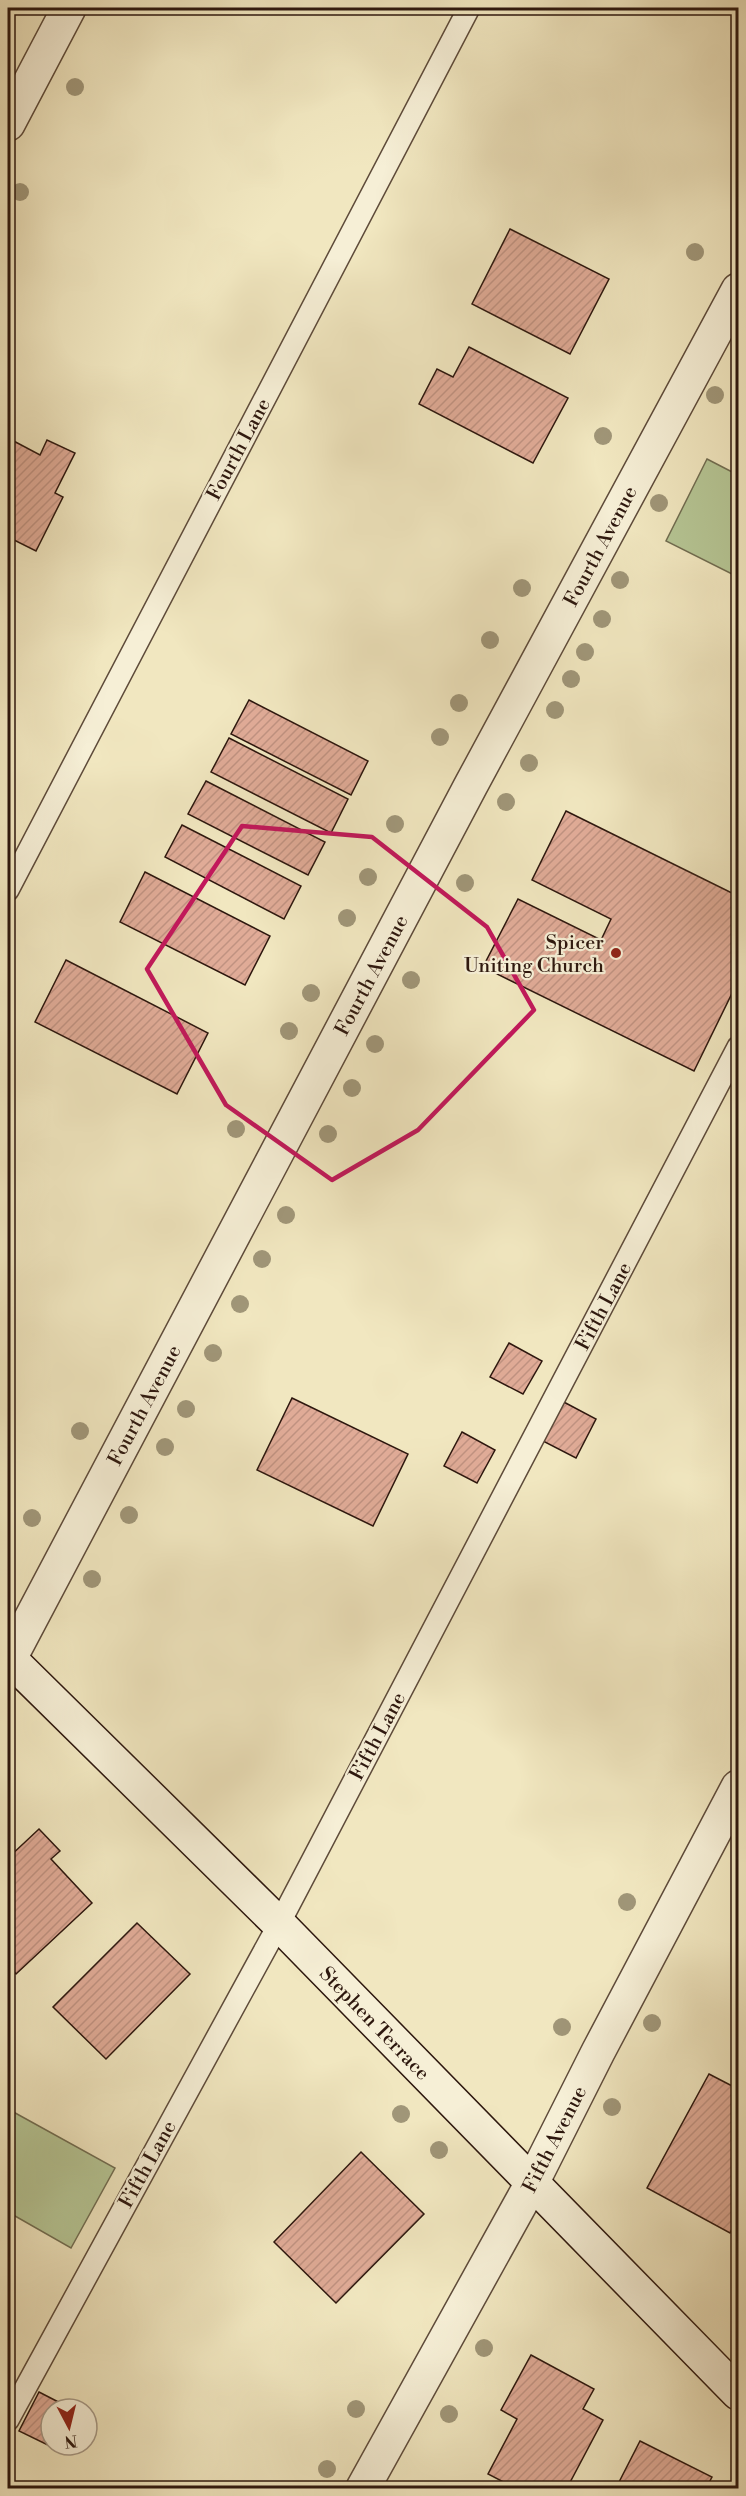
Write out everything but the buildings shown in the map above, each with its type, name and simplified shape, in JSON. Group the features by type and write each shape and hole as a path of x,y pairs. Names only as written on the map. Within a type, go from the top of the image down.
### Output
{"street":[{"path":"8,124 69,8"},
{"name":"Fourth Avenue","path":"8,1659 471,785 738,290"},
{"name":"Stephen Terrace","path":"8,1659 279,1924 738,2393"},
{"name":"Fifth Avenue","path":"363,2488 532,2183 598,2052 738,1787"}],"lane":[{"name":"Fourth Lane","path":"8,890 469,8"},
{"name":"Fifth Lane","path":"8,2420 279,1924 738,1047"}],"highlighted area":[{"path":"242,826 372,837 487,927 534,1010 418,1130 332,1180 226,1105 147,969"}],"green space":[{"path":"707,459 738,475 738,577 666,541"},
{"path":"8,2109 115,2168 71,2248 8,2212"}],"place":[{"name":"Spicer Uniting Church","path":"616,953"}]}
